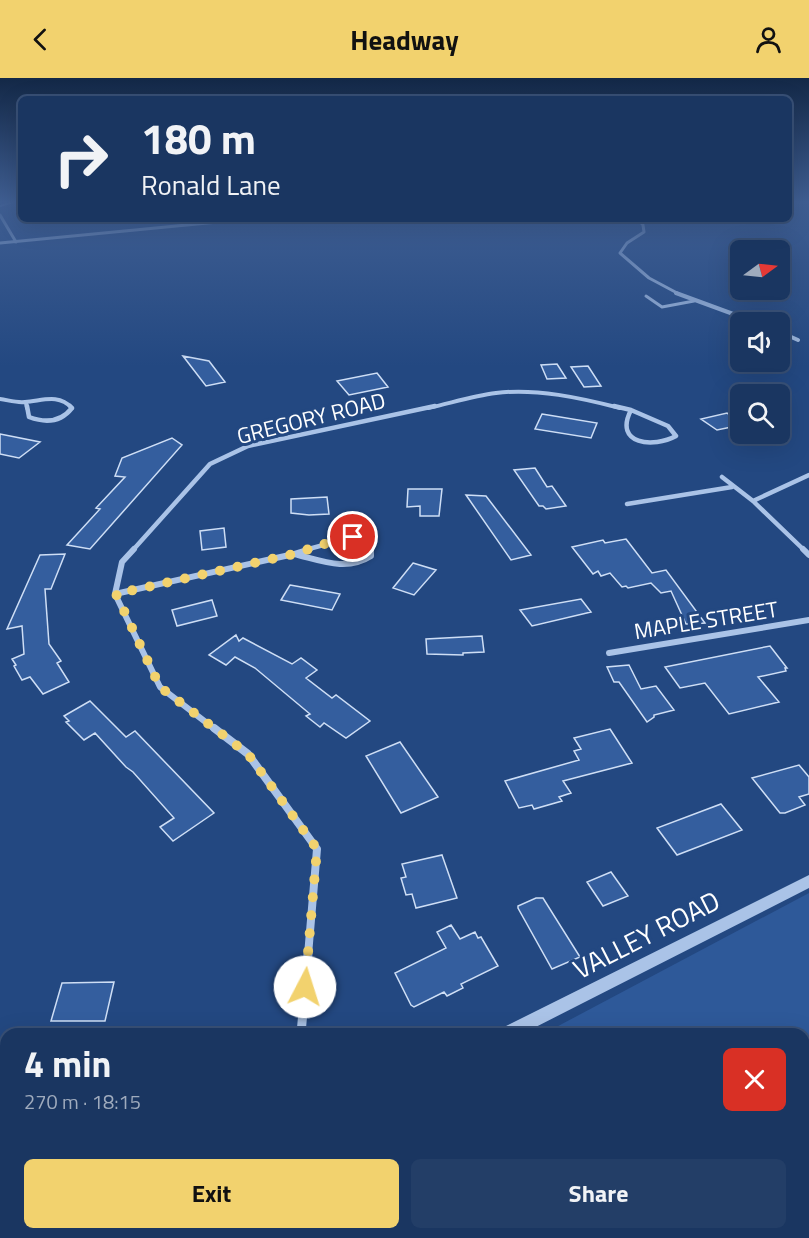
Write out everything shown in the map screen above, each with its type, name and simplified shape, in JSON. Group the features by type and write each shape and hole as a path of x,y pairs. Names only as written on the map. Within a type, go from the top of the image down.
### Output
{"street":[{"path":"625,257 658,285 730,313"},
{"path":"790,336 798,340"},
{"name":"GREGORY ROAD","path":"116,594 122,562 210,464 248,446 497,393 524,392 631,410 666,423 674,429 676,436 670,441 658,443 646,443 636,439 626,429 625,422 631,410"},
{"path":"0,399 26,403 44,399 61,399 72,408 62,418 42,422 29,417 26,403"},
{"path":"753,501 809,475"},
{"path":"722,477 753,501 809,555"},
{"path":"627,504 732,487"},
{"path":"294,554 332,564 357,564 372,556 373,548 371,543 353,537 294,554 116,594 160,687 248,754 317,849 302,1028"},
{"name":"MAPLE STREET","path":"609,653 731,635 809,620"},
{"name":"VALLEY ROAD","path":"517,1028 809,881"}],"lane":[{"path":"646,297 662,307 694,301"}],"shaded area":[{"path":"809,893 809,1028 554,1028"}],"building":[{"path":"183,356 209,361 225,382 206,386"},
{"path":"557,364 566,378 547,379 541,365"},
{"path":"588,366 601,386 584,387 571,367"},
{"path":"377,373 388,387 349,395 337,381"},
{"path":"727,413 730,416 730,427 717,430 701,419"},
{"path":"542,414 597,423 591,438 535,429"},
{"path":"0,434 40,442 19,458 0,454"},
{"path":"172,438 182,445 90,549 67,545 100,509 96,508 125,477 115,476 122,458"},
{"path":"535,468 547,487 552,486 566,506 546,509 539,506 514,470"},
{"path":"408,489 442,489 439,516 420,516 420,506 407,507"},
{"path":"466,495 486,496 531,555 511,560"},
{"path":"327,497 329,514 291,513 291,499"},
{"path":"224,528 226,547 202,550 200,531"},
{"path":"626,539 652,573 666,570 705,623 686,624 671,591 661,593 651,583 628,588 622,587 610,573 601,576 598,571 593,574 572,547 603,540 605,543"},
{"path":"65,554 51,589 45,589 49,644 61,661 57,663 69,682 43,694 30,677 22,680 14,666 16,665 12,659 24,654 22,626 7,629 40,555"},
{"path":"413,563 436,570 414,595 393,588"},
{"path":"290,585 340,594 332,610 281,600"},
{"path":"581,599 591,612 532,626 520,610"},
{"path":"212,600 217,616 177,626 172,610"},
{"path":"236,635 239,641 243,638 292,664 301,658 317,670 306,678 332,698 336,695 370,721 346,738 324,723 320,727 306,716 310,714 255,668 235,657 226,665 209,655"},
{"path":"482,636 484,652 463,653 463,655 427,654 426,639"},
{"path":"770,646 787,668 785,668 786,671 758,677 779,702 729,714 705,683 680,688 665,667"},
{"path":"629,665 641,689 656,686 674,710 654,715 647,722 619,682 614,682 607,667"},
{"path":"90,701 126,737 135,731 214,813 173,841 160,827 174,818 133,772 95,733 84,740 66,722 69,721 64,716"},
{"path":"610,729 632,763 563,781 571,793 559,797 562,801 534,809 532,805 519,808 505,781 579,760 574,751 581,749 574,738"},
{"path":"400,742 438,797 401,813 366,756"},
{"path":"799,765 809,777 809,794 799,797 805,805 780,813 752,778"},
{"path":"721,804 742,830 677,855 657,828"},
{"path":"442,855 457,898 416,908 412,894 406,895 401,878 406,877 402,864"},
{"path":"611,872 628,896 603,906 587,882"},
{"path":"536,898 543,898 580,957 552,969 518,908"},
{"path":"451,925 460,939 475,932 478,938 481,937 498,966 461,984 463,988 447,996 444,992 414,1007 395,973 446,948 437,932"},
{"path":"114,982 105,1021 51,1021 62,983"}],"route":[{"path":"305,987 317,849 248,754 160,687 116,594 294,554 353,537"}]}
